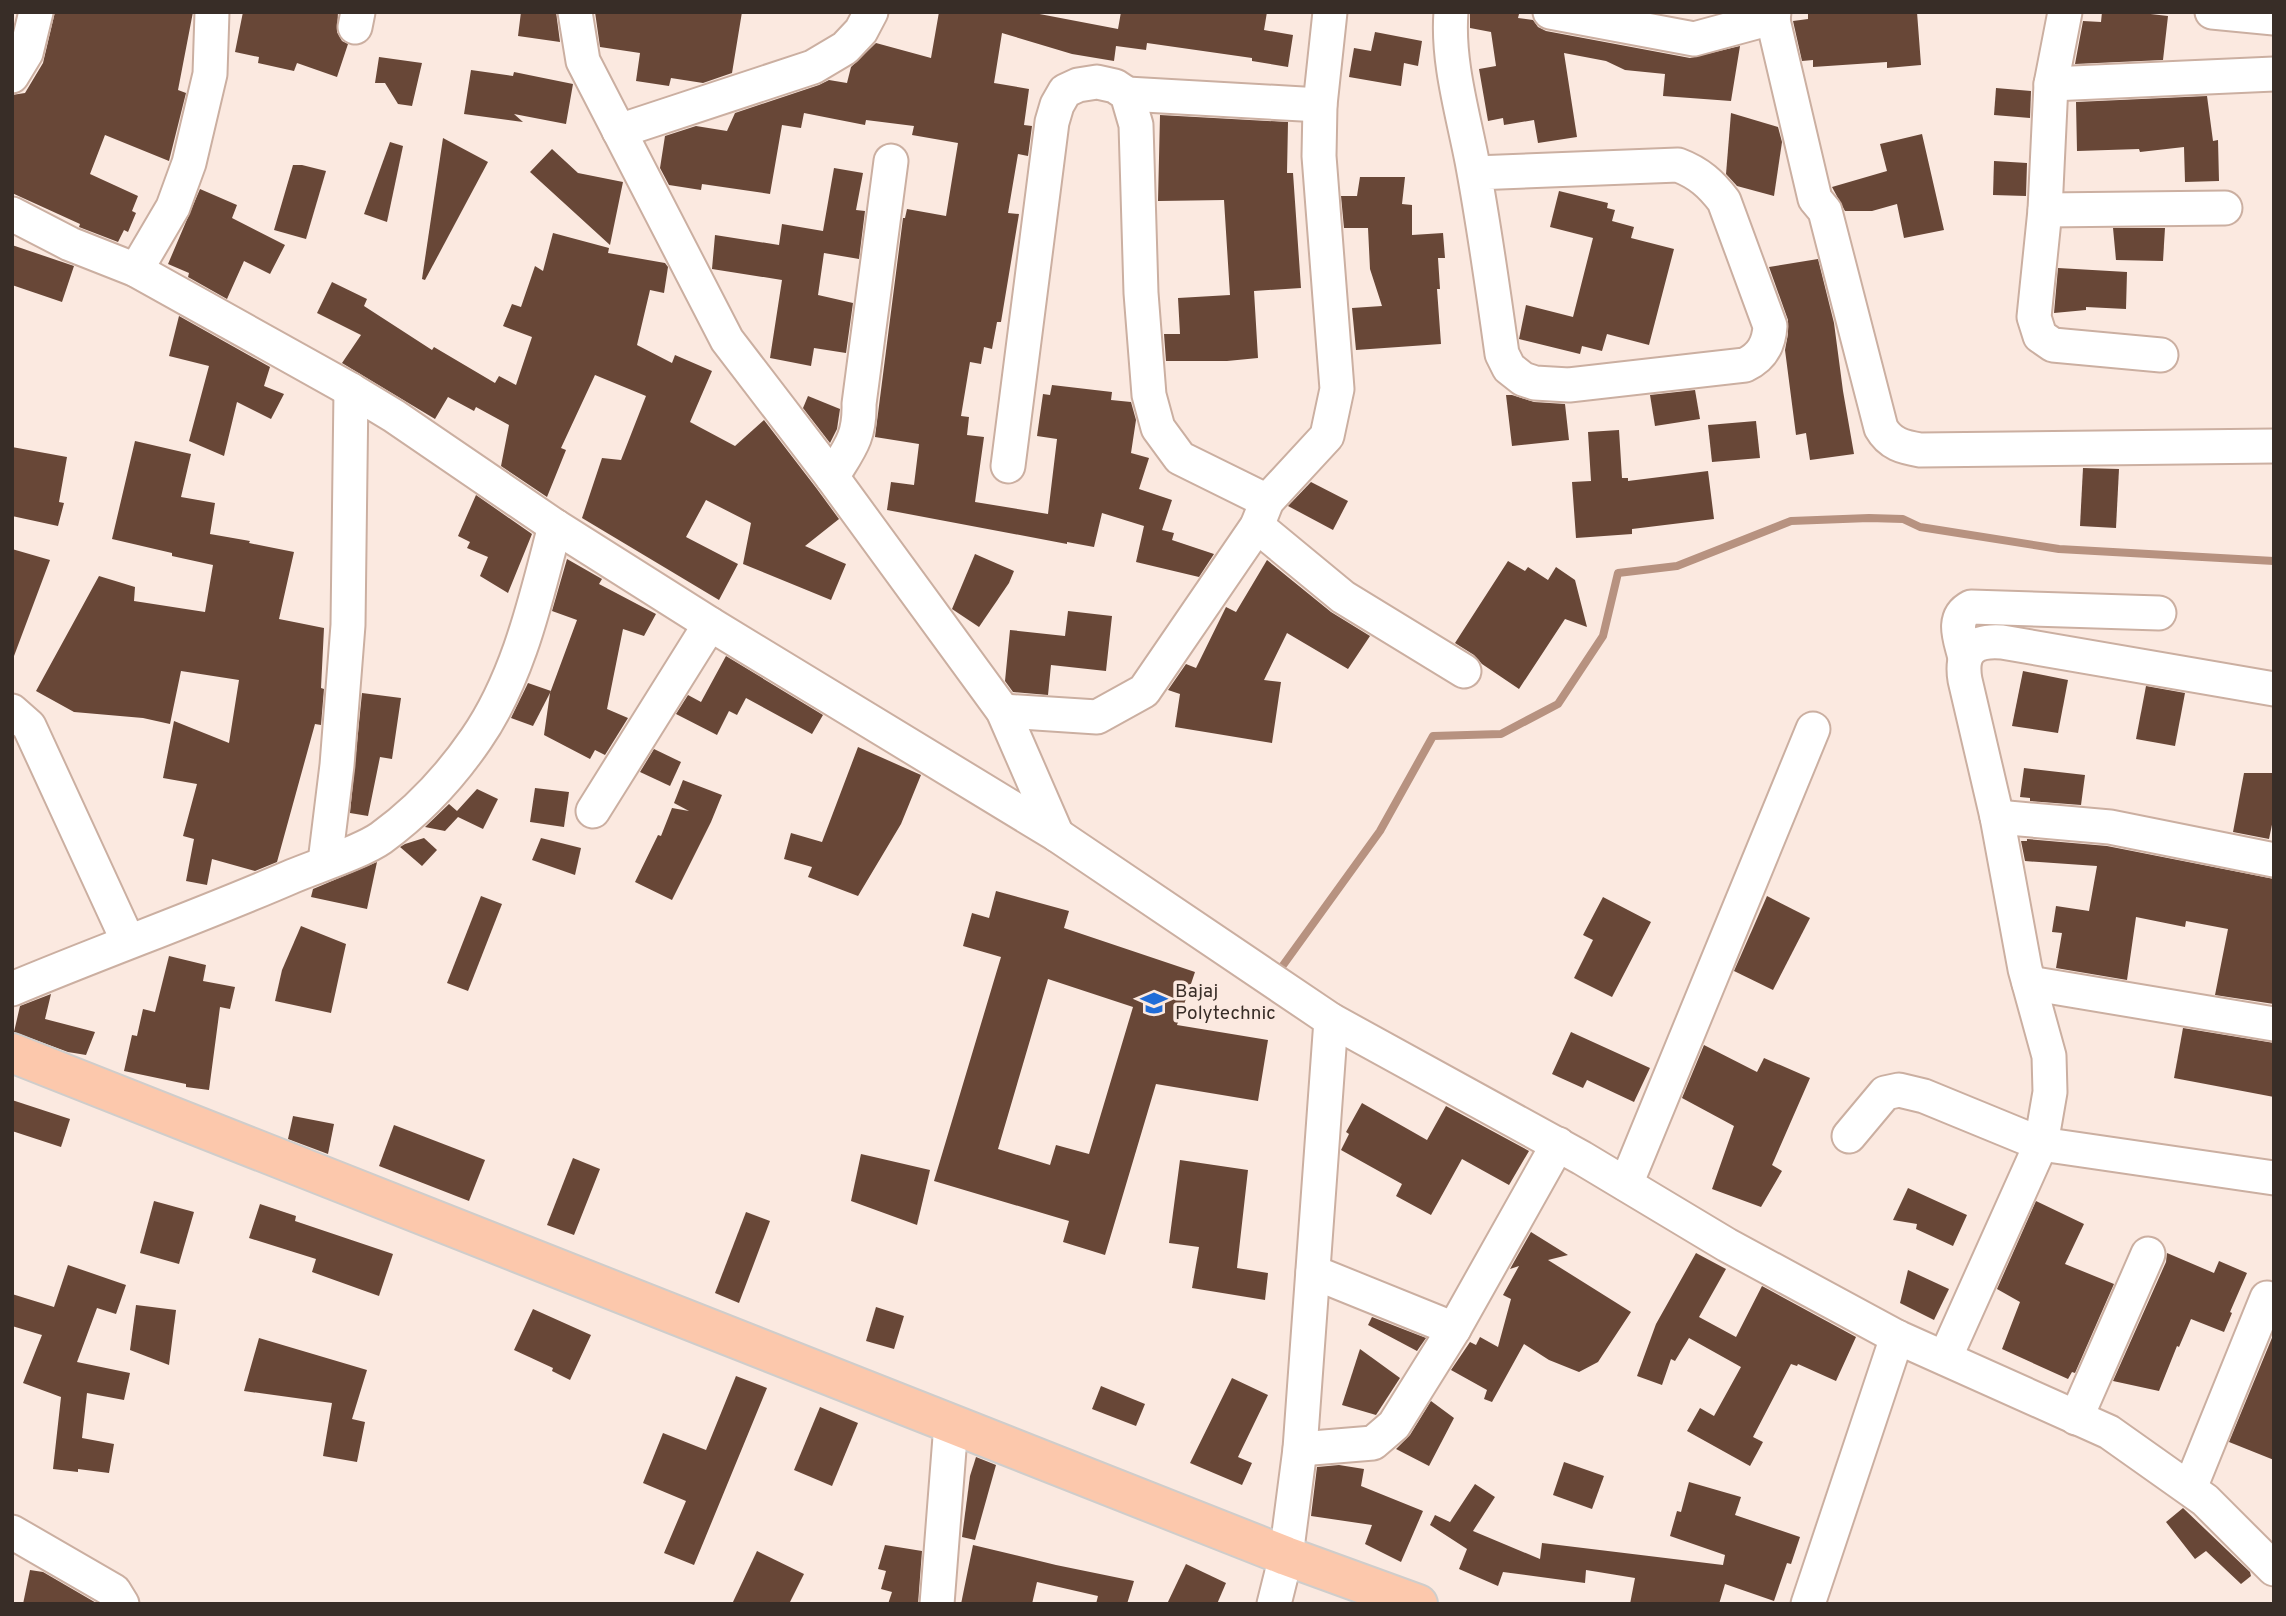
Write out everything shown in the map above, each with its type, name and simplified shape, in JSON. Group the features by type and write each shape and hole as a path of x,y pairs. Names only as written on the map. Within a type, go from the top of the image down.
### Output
{"main road":[{"path":"12,1053 1286,1556 1418,1604"}],"street":[{"path":"12,76 26,53 36,12"},
{"path":"136,270 173,207 190,163 210,74 212,12"},
{"path":"575,12 583,61 727,340 832,477 1003,711 1057,835"},
{"path":"619,131 813,67 845,48 861,31 871,12"},
{"path":"1003,711 1097,717 1143,691 1262,514 1326,436 1337,389 1320,156 1320,105 1330,12"},
{"path":"1451,12 1453,60 1486,233 1502,354 1509,368 1523,379 1535,383 1569,385 1745,365 1761,355 1767,343 1770,326 1724,201 1699,174 1678,165 1475,173"},
{"path":"1550,12 1694,39 1768,16 1815,199 1825,211 1881,428 1890,440 1906,448 1920,450 2274,446"},
{"path":"2065,12 2051,84 2045,210 2034,317 2040,336 2063,348 2161,355"},
{"path":"2212,12 2274,18"},
{"path":"2051,84 2274,74"},
{"path":"1008,466 1052,122 1065,91 1078,85 1097,82 1115,86 1127,94 1320,105"},
{"path":"1127,94 1136,125 1141,293 1149,395 1157,428 1180,458 1262,514 1343,597 1464,671"},
{"path":"832,477 860,425 859,404 891,161"},
{"path":"2045,210 2225,208"},
{"path":"12,214 69,244 136,270 394,416 555,526 710,624 1057,835 1331,1020 1558,1144 1727,1245 1897,1337 2109,1432 2190,1488 2274,1570"},
{"path":"326,862 348,625 351,390"},
{"path":"12,989 378,840 421,806 477,739 513,666 533,611 555,526"},
{"path":"1945,1358 2041,1144 2050,1092 2049,1056 2029,983 1997,817 1965,680 1965,658 1958,622 1962,613 1971,607 2160,613"},
{"path":"593,811 710,624"},
{"path":"1965,658 1974,645 1987,641 2002,642 2274,689"},
{"path":"12,711 29,726 128,941"},
{"path":"1626,1184 1813,729"},
{"path":"1997,817 2110,827 2274,860"},
{"path":"2029,983 2274,1024"},
{"path":"1274,1604 1286,1556 1300,1449 1331,1020"},
{"path":"1849,1136 1885,1093 1899,1090 1924,1096 2041,1144 2274,1178"},
{"path":"1300,1449 1373,1443 1394,1425 1454,1329 1558,1144"},
{"path":"2076,1418 2148,1254"},
{"path":"1312,1272 1454,1329"},
{"path":"2190,1488 2267,1298"},
{"path":"1808,1604 1897,1337"},
{"path":"937,1604 951,1424"},
{"path":"12,1532 114,1591 122,1604"}],"building":[{"path":"55,12 193,12 178,90 186,93 169,161 105,135 90,174 138,196 132,211 136,213 128,232 124,230 118,242 79,227 80,224 12,193 12,95 25,93 43,63"},
{"path":"243,12 338,12 337,32 342,41 348,44 337,77 297,63 294,71 258,63 259,57 235,52"},
{"path":"521,12 556,12 560,42 518,36"},
{"path":"595,12 742,12 732,73 703,83 671,78 669,86 636,81 640,53 600,47"},
{"path":"939,12 1029,12 1118,29 1121,12 1267,12 1264,30 1293,35 1288,67 1252,61 1252,58 1147,43 1146,50 1116,46 1114,61 1072,54 1002,33 994,83 1029,89 1024,125 1032,126 1028,156 1018,154 1008,213 1019,214 1001,322 997,322 992,349 984,347 981,364 970,362 961,416 969,417 967,435 984,437 975,502 1048,514 1057,439 1037,436 1043,394 1050,395 1052,385 1112,392 1111,400 1131,402 1136,420 1131,453 1149,458 1139,489 1172,500 1162,530 1174,533 1172,540 1214,554 1199,577 1136,562 1144,526 1102,513 1094,547 887,510 891,482 914,485 919,444 875,437 903,218 907,209 946,216 958,143 912,135 914,126 866,120 865,125 804,113 801,128 782,125 770,194 702,184 701,190 669,185 660,168 665,136 696,126 727,131 735,113 829,80 847,83 851,67 876,43 931,58"},
{"path":"1470,12 1519,14 1518,18 1533,20 1538,27 1546,31 1690,58 1740,46 1731,101 1663,96 1665,74 1625,70 1606,61 1564,53 1577,137 1538,143 1534,120 1504,125 1503,118 1488,121 1479,69 1496,66 1491,32 1470,28"},
{"path":"1808,12 1917,12 1921,65 1887,68 1887,62 1813,67 1813,60 1802,61 1793,21 1808,19"},
{"path":"2102,12 2168,16 2163,60 2075,64 2083,21 2101,22"},
{"path":"1375,32 1422,41 1418,66 1404,63 1401,86 1349,77 1354,48 1371,51"},
{"path":"379,57 422,63 412,106 398,104 385,83 375,83"},
{"path":"471,70 513,76 514,72 573,84 566,124 514,114 523,122 464,114"},
{"path":"1996,88 2031,91 2030,118 1994,115"},
{"path":"2207,96 2213,141 2218,140 2219,181 2185,182 2184,147 2140,152 2139,149 2077,151 2076,102"},
{"path":"1731,113 1778,127 1782,142 1774,196 1737,186 1726,174"},
{"path":"1160,115 1288,122 1287,173 1293,173 1301,288 1254,291 1258,358 1166,361 1164,334 1180,334 1178,298 1230,295 1224,200 1158,201"},
{"path":"1922,134 1944,230 1904,238 1897,204 1872,211 1845,211 1832,187 1887,171 1880,144"},
{"path":"443,138 488,162 425,280 422,279"},
{"path":"390,142 403,146 387,222 364,214"},
{"path":"552,149 578,173 623,182 610,245 530,172"},
{"path":"1994,161 2027,163 2026,196 1993,195"},
{"path":"293,165 326,171 306,239 274,230"},
{"path":"834,168 863,173 856,210 865,211 859,259 824,253 818,295 853,303 846,353 814,348 811,366 770,358 782,280 712,269 715,235 779,245 782,224 823,231"},
{"path":"1360,177 1405,177 1402,204 1412,205 1412,235 1443,233 1445,258 1438,258 1440,289 1437,289 1441,344 1356,350 1352,308 1382,306 1370,269 1368,228 1344,228 1341,196 1357,196"},
{"path":"200,189 237,205 232,218 285,245 270,274 244,261 227,299 188,277 189,273 168,264"},
{"path":"1559,191 1608,203 1607,208 1615,210 1612,221 1634,227 1631,238 1674,249 1649,345 1607,334 1602,351 1582,346 1580,354 1519,339 1526,305 1573,317 1593,238 1550,227"},
{"path":"2113,228 2165,228 2163,261 2116,260"},
{"path":"553,233 609,248 608,253 665,263 668,267 664,293 650,290 637,345 672,363 675,355 712,371 690,422 735,446 764,420 817,489 839,519 805,546 846,564 831,600 743,564 751,523 706,500 686,537 738,564 719,600 582,518 602,458 621,460 646,396 595,375 561,448 566,450 547,497 501,466 509,425 476,407 474,411 448,397 435,419 342,363 361,335 317,313 332,282 367,299 364,306 432,350 434,347 495,383 499,376 516,385 532,337 503,326 512,304 521,307 535,266 543,271"},
{"path":"12,245 74,266 62,302 12,285"},
{"path":"1818,259 1834,323 1854,454 1810,460 1806,433 1796,435 1785,350 1788,320 1769,267"},
{"path":"2058,268 2127,272 2126,309 2086,307 2086,310 2054,313"},
{"path":"179,316 270,367 264,386 284,394 271,419 237,402 224,456 189,441 209,366 169,356"},
{"path":"1695,390 1700,419 1655,426 1650,395"},
{"path":"1506,395 1534,402 1565,404 1569,440 1512,446"},
{"path":"808,396 840,409 837,429 830,443 803,408"},
{"path":"1756,421 1760,458 1712,462 1708,425"},
{"path":"1619,430 1622,478 1628,478 1628,481 1708,471 1714,519 1632,529 1632,534 1576,538 1572,482 1591,481 1588,432"},
{"path":"135,441 191,454 181,497 215,503 210,534 294,552 279,619 324,628 321,725 315,724 277,862 255,871 212,859 207,885 186,881 194,839 183,836 197,784 163,778 174,721 229,743 239,680 181,671 170,724 143,718 74,712 36,691 99,576 135,587 134,601 205,612 213,565 112,539"},
{"path":"12,447 67,457 59,502 64,503 58,526 12,516"},
{"path":"2083,468 2119,469 2116,528 2080,526"},
{"path":"1311,482 1348,501 1333,530 1288,506"},
{"path":"476,495 532,534 508,593 480,576 488,557 467,548 470,542 458,536"},
{"path":"12,549 50,560 14,656 12,656"},
{"path":"975,554 1014,571 1009,583 979,627 952,609"},
{"path":"567,559 602,579 599,584 656,614 644,636 623,629 607,709 628,718 605,755 595,750 590,759 544,735 550,693 577,620 552,611"},
{"path":"1267,560 1331,612 1370,636 1348,669 1287,633 1264,680 1281,682 1272,743 1175,727 1180,694 1168,690 1186,664 1196,668 1226,607 1236,612"},
{"path":"1508,561 1525,571 1528,567 1548,580 1556,567 1575,580 1587,627 1565,619 1519,689 1455,643"},
{"path":"1068,611 1112,616 1106,671 1051,665 1048,695 1013,692 1005,681 1010,630 1065,636"},
{"path":"726,656 823,715 812,734 746,698 737,715 729,711 717,735 676,714 688,695 701,702"},
{"path":"2023,671 2068,680 2058,733 2012,726"},
{"path":"528,683 551,691 533,726 511,718"},
{"path":"2146,686 2185,693 2175,746 2136,739"},
{"path":"362,693 401,698 392,759 380,757 368,816 350,813"},
{"path":"858,747 921,775 901,824 858,896 808,877 812,867 784,859 791,833 822,842"},
{"path":"654,749 681,762 670,786 640,772"},
{"path":"2024,768 2085,775 2081,805 2030,801 2030,798 2020,797"},
{"path":"2244,773 2274,773 2274,815 2269,839 2233,832"},
{"path":"683,780 722,795 672,900 635,882 658,835 661,836 672,808 689,811 674,803"},
{"path":"535,788 569,792 564,827 530,822"},
{"path":"477,789 498,799 483,829 458,817 445,831 425,827 449,804 457,811"},
{"path":"424,838 437,850 422,866 400,847"},
{"path":"541,838 581,848 575,875 532,860"},
{"path":"2027,839 2107,846 2274,879 2274,1004 2215,995 2228,929 2186,921 2185,927 2136,917 2127,980 2056,968 2062,933 2052,932 2056,906 2089,911 2097,866 2025,861 2021,841"},
{"path":"377,862 367,909 311,897 313,889"},
{"path":"996,891 1069,911 1064,928 1195,972 1177,1025 1268,1040 1258,1101 1156,1084 1105,1255 1063,1242 1069,1221 934,1181 1001,957 963,946 972,913 989,918","holes":["1048,979 1133,1007 1089,1154 1056,1145 1050,1165 998,1149"]},
{"path":"481,896 502,904 468,991 447,983"},
{"path":"1767,896 1810,918 1773,990 1734,971"},
{"path":"1603,897 1651,922 1612,997 1574,978 1593,940 1583,935"},
{"path":"301,926 346,944 331,1013 275,1001 282,970"},
{"path":"169,956 206,965 203,981 235,987 230,1009 220,1007 209,1090 124,1071 132,1035 137,1036 143,1009 155,1012"},
{"path":"51,994 45,1019 95,1032 86,1055 68,1052 14,1032 20,1006"},
{"path":"2183,1028 2274,1043 2274,1097 2174,1078"},
{"path":"1571,1032 1650,1068 1634,1102 1587,1080 1583,1088 1552,1074"},
{"path":"1704,1045 1757,1072 1764,1058 1810,1078 1772,1165 1782,1171 1761,1207 1712,1189 1734,1126 1682,1098"},
{"path":"12,1100 70,1119 61,1147 12,1131"},
{"path":"1362,1103 1427,1140 1446,1106 1529,1151 1509,1185 1462,1159 1431,1215 1396,1196 1402,1184 1341,1150 1349,1134 1346,1132"},
{"path":"293,1116 334,1124 328,1154 288,1139"},
{"path":"394,1125 485,1160 469,1201 379,1166"},
{"path":"861,1154 930,1170 917,1225 851,1201"},
{"path":"573,1158 600,1169 574,1235 547,1225"},
{"path":"1180,1160 1248,1170 1237,1268 1268,1273 1265,1300 1192,1288 1199,1247 1169,1243"},
{"path":"1908,1188 1967,1215 1953,1246 1916,1229 1917,1224 1893,1220"},
{"path":"154,1201 194,1212 179,1264 140,1253"},
{"path":"2036,1201 2084,1224 2065,1264 2114,1284 2075,1373 2072,1372 2068,1379 2002,1349 2020,1302 1997,1289"},
{"path":"260,1204 296,1216 295,1221 393,1254 379,1296 312,1272 316,1259 249,1238"},
{"path":"746,1212 770,1221 739,1303 715,1293"},
{"path":"1531,1232 1568,1255 1548,1260 1631,1312 1598,1362 1579,1372 1549,1360 1524,1344 1492,1402 1484,1399 1487,1390 1451,1370 1470,1342 1476,1345 1480,1337 1498,1347 1511,1299 1503,1295 1519,1266 1510,1269"},
{"path":"1696,1253 1726,1269 1699,1317 1736,1337 1762,1286 1856,1337 1836,1381 1798,1364 1791,1364 1753,1437 1763,1442 1750,1466 1687,1431 1700,1408 1714,1416 1741,1367 1689,1338 1675,1361 1671,1359 1662,1385 1637,1376 1656,1324"},
{"path":"2167,1253 2214,1273 2219,1261 2247,1273 2224,1332 2191,1319 2159,1391 2113,1381 2166,1262"},
{"path":"68,1265 126,1285 116,1314 97,1308 77,1362 130,1373 124,1400 87,1393 82,1438 114,1444 109,1473 53,1469 61,1397 23,1383 42,1335 12,1326 12,1294 54,1307"},
{"path":"1908,1270 1949,1289 1934,1320 1900,1303"},
{"path":"136,1305 176,1310 169,1365 130,1350"},
{"path":"876,1307 904,1316 894,1349 866,1341"},
{"path":"533,1309 591,1335 570,1380 552,1371 553,1368 514,1350"},
{"path":"1372,1317 1426,1338 1417,1351 1368,1325"},
{"path":"2274,1333 2274,1460 2229,1442"},
{"path":"259,1338 367,1370 352,1419 365,1422 357,1462 323,1456 332,1403 244,1391"},
{"path":"1360,1349 1400,1378 1376,1415 1342,1405"},
{"path":"736,1376 767,1388 694,1565 664,1553 686,1501 643,1483 663,1433 706,1450"},
{"path":"1232,1378 1268,1395 1238,1457 1252,1463 1242,1485 1190,1463"},
{"path":"1101,1386 1145,1404 1136,1426 1092,1409"},
{"path":"1431,1401 1454,1418 1429,1466 1396,1449 1410,1435"},
{"path":"820,1407 858,1423 832,1486 794,1470"},
{"path":"976,1457 996,1465 975,1540 962,1537 970,1476"},
{"path":"1564,1462 1604,1476 1592,1509 1553,1495"},
{"path":"1339,1465 1364,1469 1361,1486 1423,1511 1401,1562 1365,1544 1372,1525 1311,1516 1317,1467"},
{"path":"1689,1482 1741,1497 1735,1515 1800,1537 1791,1564 1787,1563 1774,1601 1725,1584 1719,1604 1630,1604 1635,1578 1586,1570 1585,1583 1503,1572 1498,1586 1459,1569 1467,1549 1430,1525 1435,1515 1450,1522 1475,1484 1495,1497 1473,1531 1540,1559 1542,1543 1723,1565 1725,1555 1670,1536 1677,1511 1681,1512"},
{"path":"2183,1508 2250,1572 2251,1576 2241,1584 2206,1551 2195,1559 2166,1522"},
{"path":"885,1545 922,1551 918,1604 888,1604 892,1592 881,1589 886,1571 878,1569"},
{"path":"973,1545 1134,1581 1127,1604 1096,1604 1098,1596 1037,1582 1032,1604 961,1604"},
{"path":"757,1551 804,1574 789,1604 732,1604"},
{"path":"1186,1564 1226,1583 1217,1604 1167,1604"},
{"path":"30,1570 43,1572 98,1604 23,1604"}],"waterway":[{"path":"1276,975 1380,831 1433,736 1501,734 1558,704 1603,636 1618,573 1677,566 1791,521 1869,518 1903,519 1920,527 2059,549 2274,561"}],"place":[{"name":"Bajaj Polytechnic","path":"1154,1003"}]}
